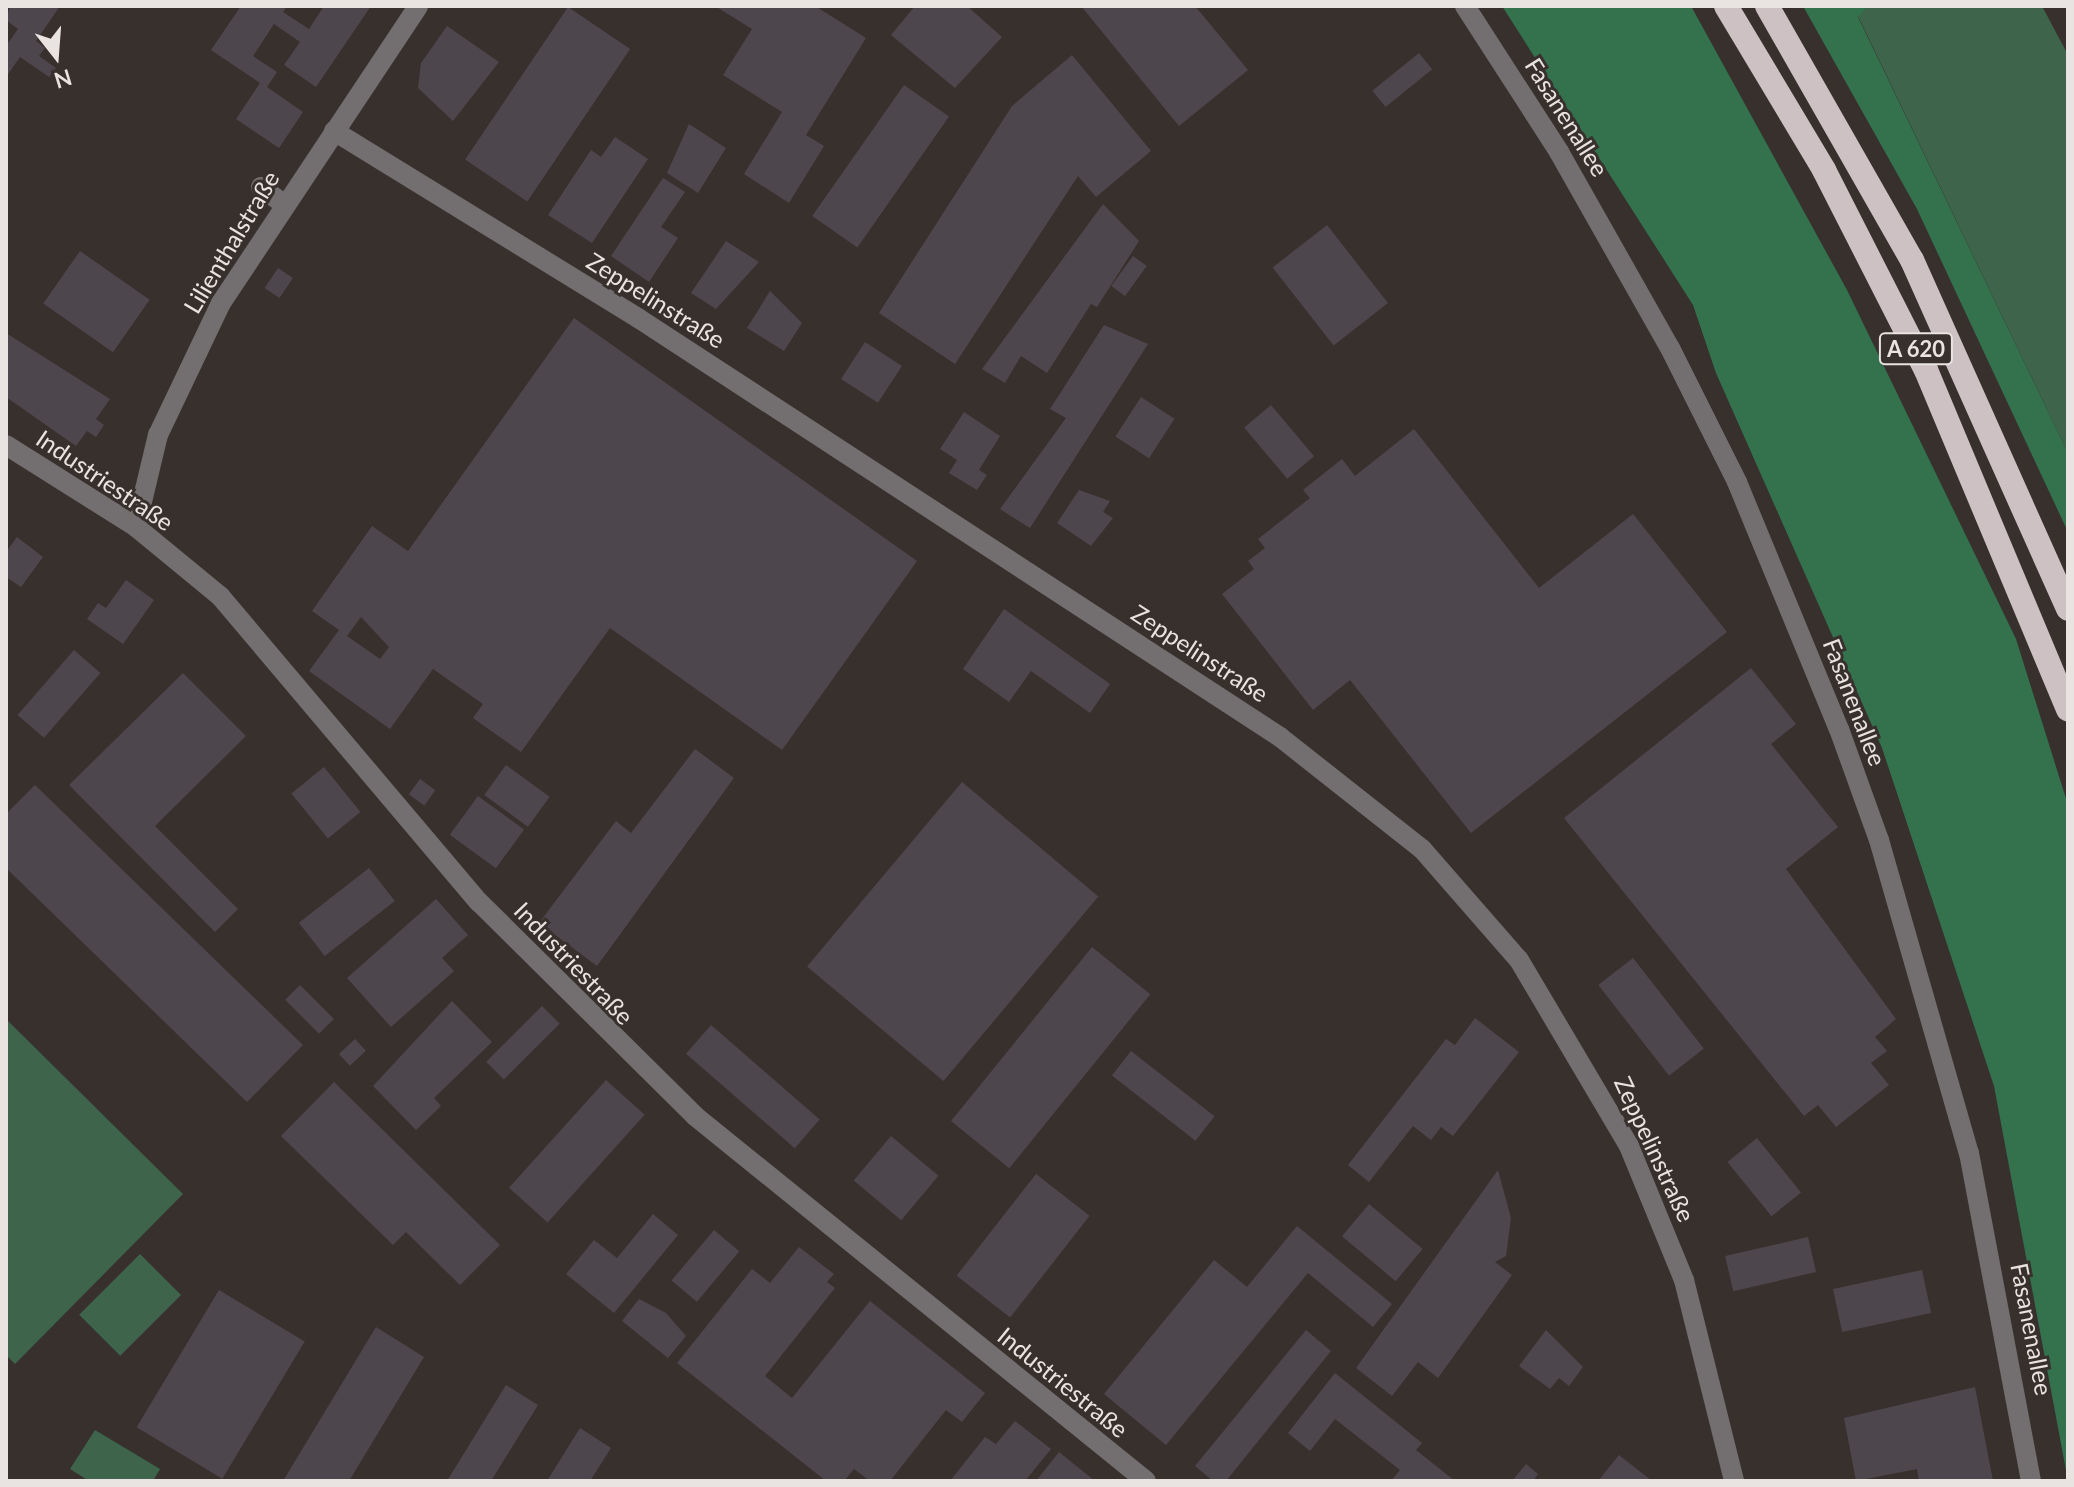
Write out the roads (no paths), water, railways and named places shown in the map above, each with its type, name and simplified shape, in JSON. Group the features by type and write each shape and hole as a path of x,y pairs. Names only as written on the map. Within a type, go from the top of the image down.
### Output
{"highway":[{"name":"A 620","path":"1726,6 1824,170 1920,357 2068,709"},
{"name":"A 620","path":"1767,6 1912,260 2068,609"}],"street":[{"name":"Lilienthalstraße","path":"136,527 138,500 180,385 282,203 418,6"},
{"name":"Fasanenallee","path":"1465,6 1587,198 1670,348 1737,482 1839,729 1879,840 1969,1153 2031,1481"},
{"name":"Zeppelinstraße","path":"334,131 638,318 1159,657 1352,789 1422,849 1519,960 1629,1146 1684,1280 1734,1481"},
{"path":"261,187 282,203"},
{"name":"Industriestraße","path":"6,445 136,527 253,630 479,902 625,1052 767,1179 1146,1481"}]}
